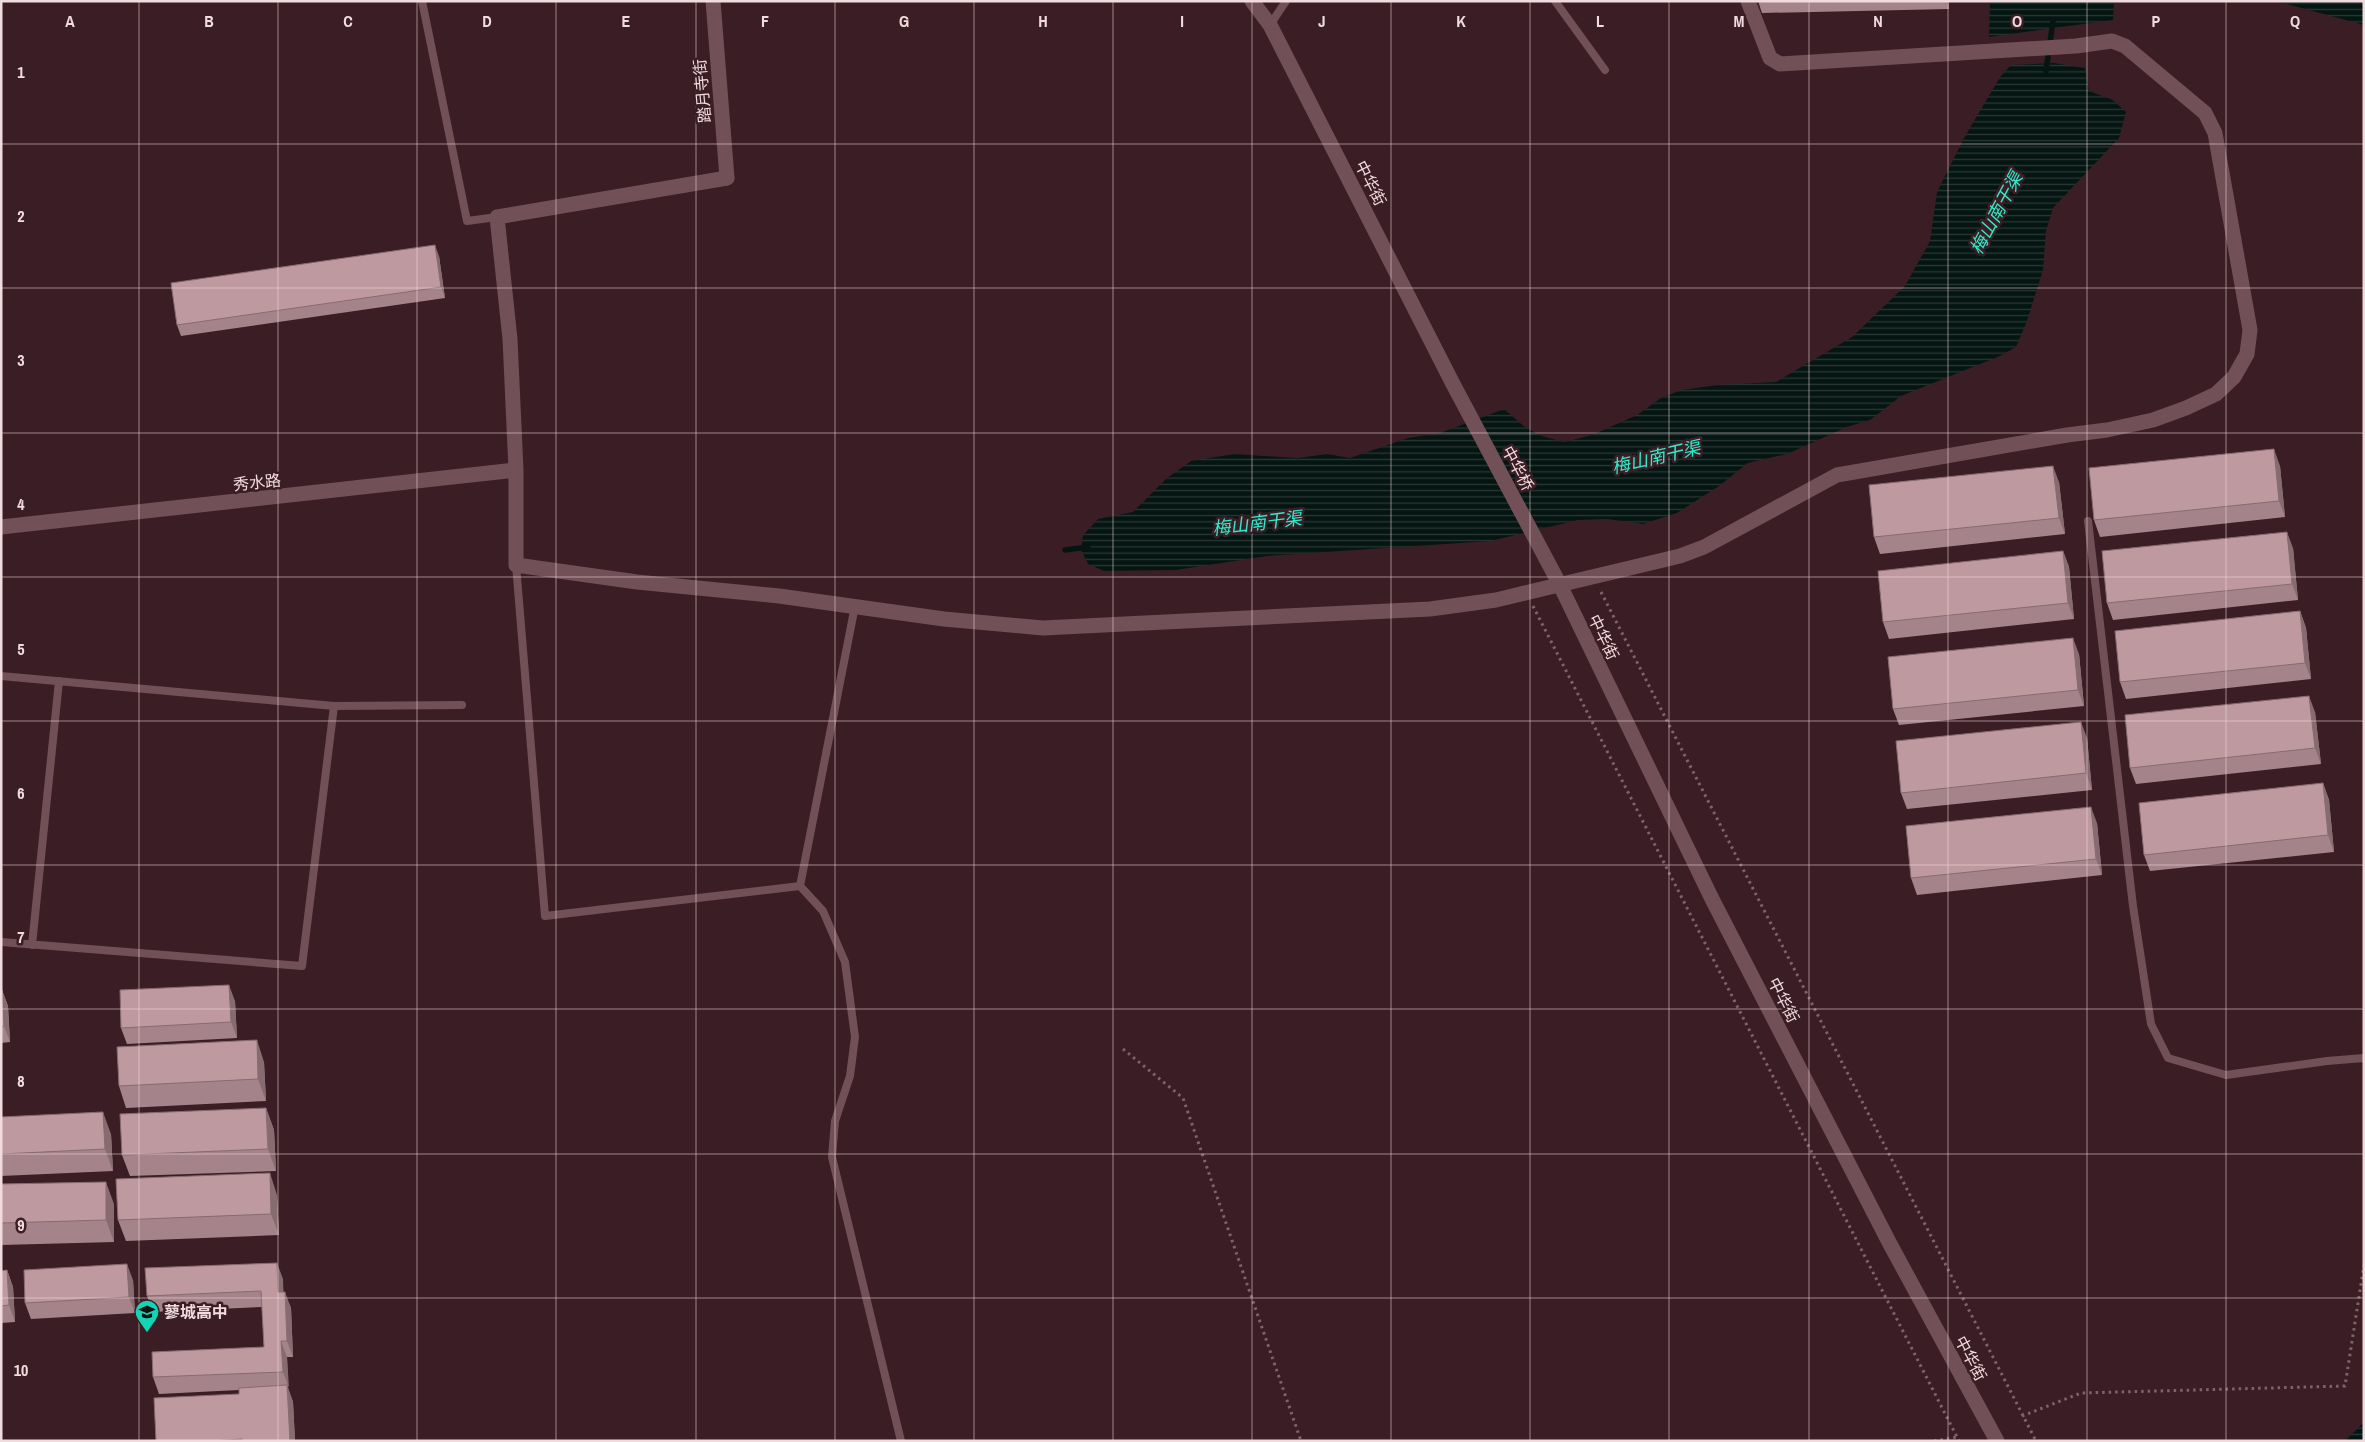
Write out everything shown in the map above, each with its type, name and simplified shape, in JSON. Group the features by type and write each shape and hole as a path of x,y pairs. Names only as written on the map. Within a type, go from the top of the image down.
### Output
{"street":[{"name":"踏月寺街","path":"497,217 727,178 712,1"},
{"name":"中华街","path":"1252,1 1270,25 1453,384"},
{"path":"497,217 510,339 516,470 516,565 855,606 944,619 1043,628 1430,609 1496,600 1680,556 1704,547 1837,475 2067,435 2107,430 2153,420 2216,394 2234,377 2247,354 2250,330 2215,133 2205,113 2165,82 2125,46 2112,41 2076,46 1780,64 1770,58 1748,1"},
{"name":"中华桥","path":"1453,384 1551,568"},
{"name":"秀水路","path":"1,528 516,470"},
{"name":"中华街","path":"1551,568 1712,898 1890,1244 1996,1441"}],"lane":[{"path":"422,1 467,221 497,217"},
{"path":"1270,25 1286,1"},
{"path":"1555,1 1604,70"},
{"path":"2088,521 2136,926 2151,1024 2168,1058 2226,1075 2327,1061 2364,1058"},
{"path":"516,565 545,916 800,886"},
{"path":"800,886 855,606"},
{"path":"1,676 334,706 462,705"},
{"path":"32,945 58,681"},
{"path":"1,942 302,966 334,706"},
{"path":"800,886 823,911 845,962 855,1037 850,1076 835,1121 832,1157 902,1441"}],"path":[{"path":"1123,1049 1183,1098 1301,1441"},
{"path":"2036,1441 2022,1416 2081,1393 2345,1386 2364,1265"},
{"path":"1934,1441 1958,1439"}],"water":[{"path":"1990,1 2114,1 2113,20 1989,37"},
{"path":"2276,1 2364,1 2364,25"},
{"path":"2054,63 2085,68 2089,91 2113,100 2126,112 2119,138 2053,208 2046,231 2043,270 2027,321 2016,347 2000,356 1901,396 1870,420 1847,427 1787,454 1748,463 1719,486 1677,513 1643,524 1607,519 1578,520 1491,541 1267,556 1176,570 1104,571 1088,564 1081,550 1083,535 1098,519 1133,512 1167,478 1191,461 1234,454 1298,458 1327,454 1350,458 1408,438 1440,433 1504,409 1526,428 1542,436 1564,442 1592,435 1637,415 1661,398 1681,390 1718,385 1776,382 1852,337 1905,286 1930,241 1937,192 1964,138 2000,77 2011,65"},
{"path":"2364,1422 2364,1441 2345,1441"}],"building":[{"path":"435,245 441,287 177,325 171,283"},
{"path":"2274,449 2279,501 2094,520 2089,468"},
{"path":"2053,466 2059,518 1874,537 1869,485"},
{"path":"2287,532 2292,584 2107,603 2102,551"},
{"path":"2063,551 2068,603 1883,622 1878,571"},
{"path":"2300,611 2305,663 2120,682 2115,631"},
{"path":"2073,638 2078,690 1893,709 1888,657"},
{"path":"2309,696 2315,748 2130,768 2125,715"},
{"path":"2081,722 2086,773 1901,793 1896,741"},
{"path":"2323,783 2328,835 2144,855 2139,803"},
{"path":"2091,807 2096,859 1911,878 1906,826"},
{"path":"229,985 231,1022 121,1028 120,990"},
{"path":"2,990 4,1026 1,1026"},
{"path":"257,1040 258,1079 119,1086 117,1047"},
{"path":"266,1108 268,1149 122,1155 120,1114"},
{"path":"103,1112 105,1149 1,1154 1,1117"},
{"path":"270,1173 271,1214 118,1220 116,1179"},
{"path":"106,1182 106,1220 1,1223 1,1184"},
{"path":"277,1263 278,1292 285,1292 287,1341 281,1341 283,1372 153,1377 152,1352 264,1347 261,1291 147,1296 145,1268"},
{"path":"127,1264 129,1297 25,1303 24,1270"},
{"path":"7,1270 9,1305 1,1306 1,1271"},
{"path":"287,1385 290,1441 242,1441 242,1439 156,1441 154,1398 239,1394 239,1388"}],"waterway":[{"name":"梅山南干渠","path":"2046,71 2053,21"},
{"name":"梅山南干渠","path":"1065,550 1088,547"}],"place":[{"name":"蓼城高中","path":"147,1333"}]}
